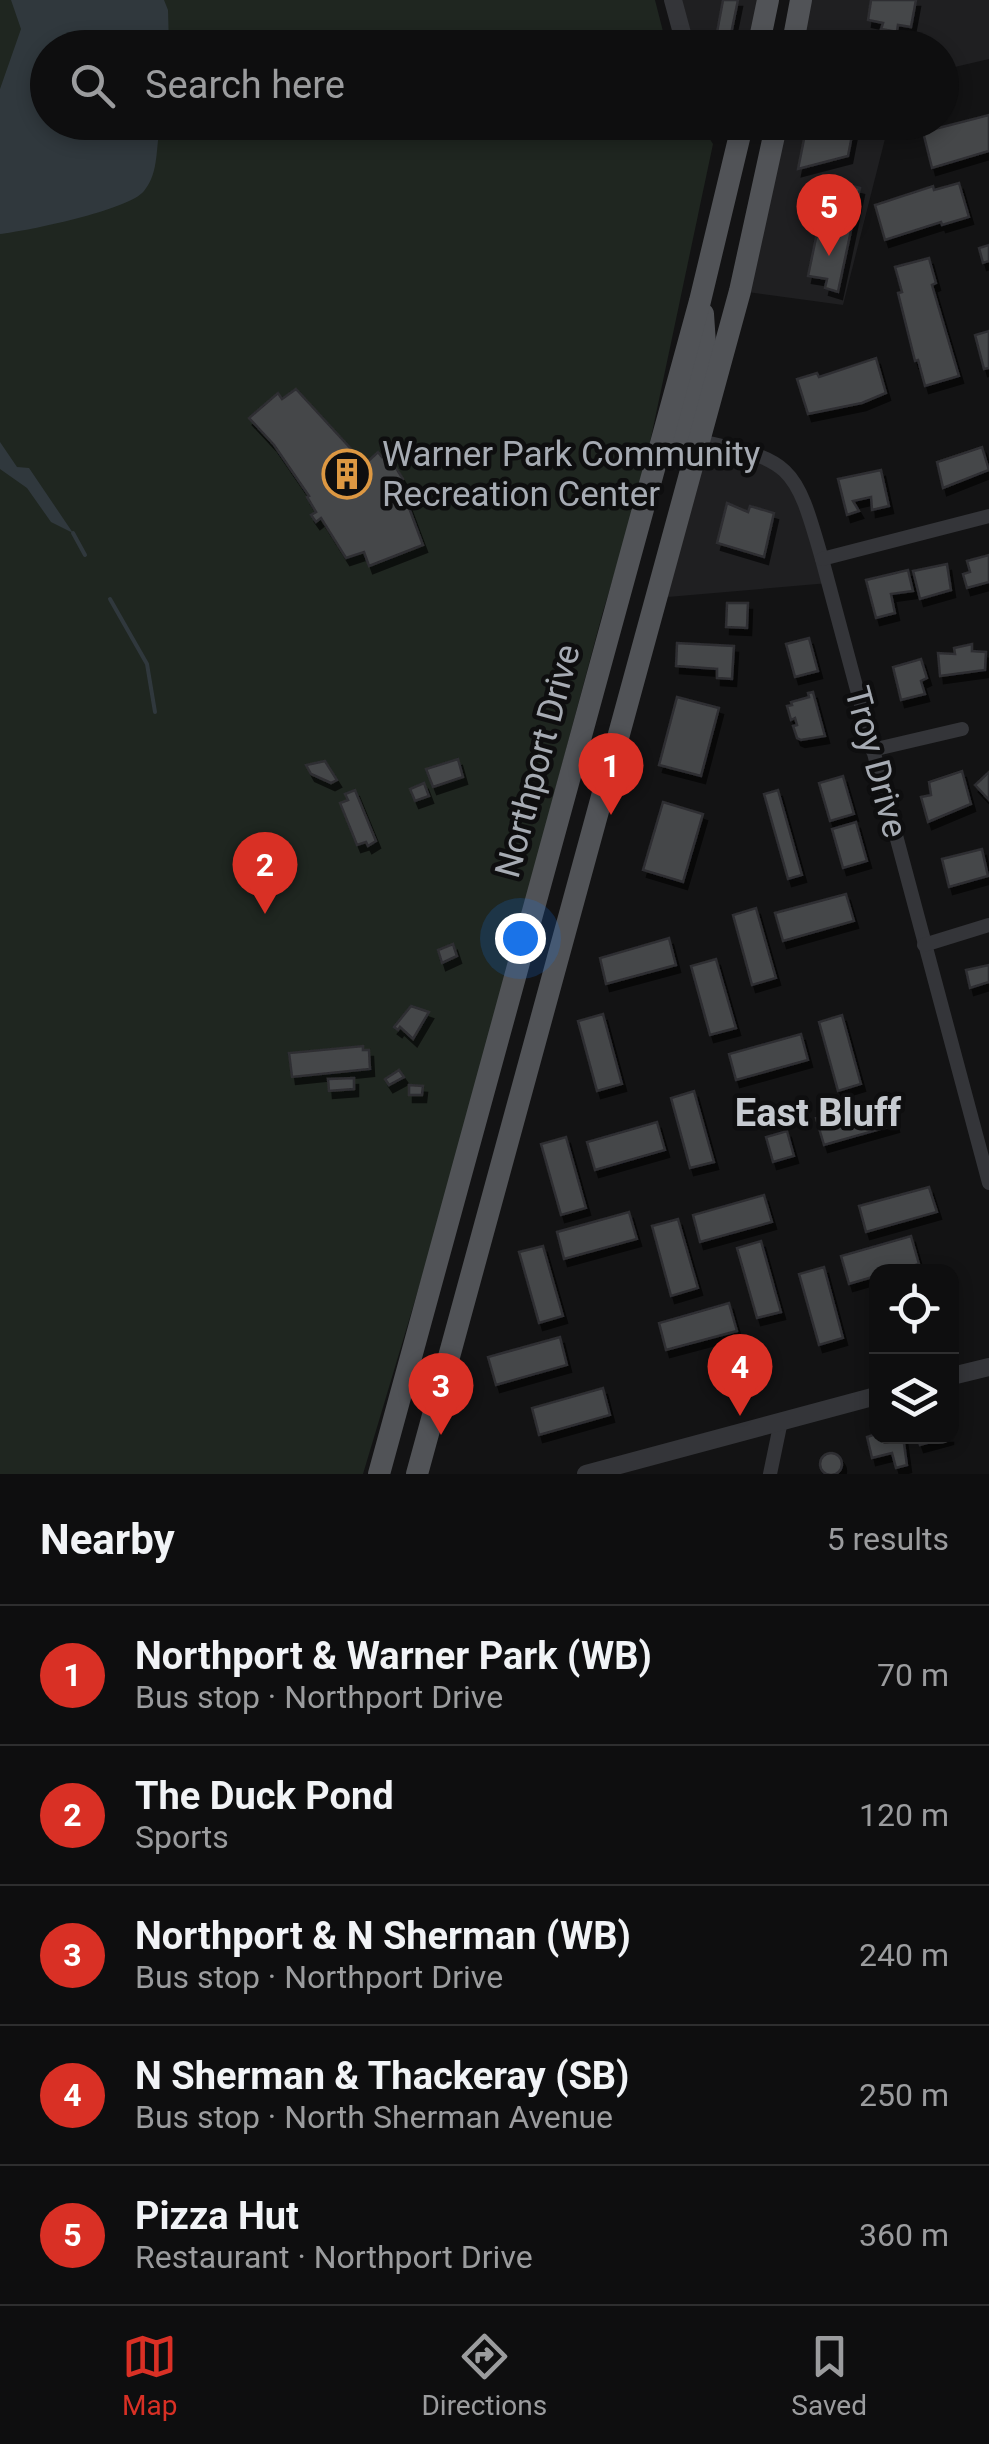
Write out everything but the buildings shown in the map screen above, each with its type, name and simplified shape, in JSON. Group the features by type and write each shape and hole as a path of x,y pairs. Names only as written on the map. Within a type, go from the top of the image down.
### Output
{"main road":[{"path":"762,30 768,0"},
{"path":"795,30 801,0"},
{"path":"715,243 725,140"},
{"path":"681,437 705,344 700,301 738,140"},
{"name":"Northport Drive","path":"379,1474 681,437 740,291 773,140"},
{"name":"Northport Drive","path":"417,1474 681,437"}],"street":[{"path":"673,0 681,30"},
{"name":"Troy Drive","path":"681,437 759,455 785,468 802,492 924,944 982,1134 989,1183"},
{"path":"822,559 989,516"},
{"path":"872,750 962,728"},
{"path":"924,944 989,925"},
{"path":"959,1374 989,1367"},
{"path":"586,1474 869,1398"},
{"path":"770,1474 780,1421"}],"shaded area":[{"path":"0,0 655,0 663,30 30,30 30,140 710,140 713,144 641,485 602,615 451,1180 363,1474 0,1474"},
{"path":"11,0 164,0 169,30 30,30 30,140 159,140 149,184 135,198 99,212 0,234 0,89 21,29"},
{"path":"673,0 768,0 762,30 681,30"},
{"path":"801,0 989,0 989,59 959,66 959,30 795,30"},
{"path":"773,140 885,140 843,305 740,291"},
{"path":"699,441 785,469 829,583 656,598"},
{"path":"0,442 17,467 29,468 73,533 51,522 27,488 0,469"}],"waterway":[{"path":"73,533 85,555"},
{"path":"110,599 147,664 155,712"}],"place":[{"name":"Pizza Hut","path":"829,256"},
{"name":"Warner Park Community Recreation Center","path":"347,474"},
{"name":"Northport & Warner Park (WB)","path":"611,815"},
{"name":"The Duck Pond","path":"265,914"},
{"name":"N Sherman & Thackeray (SB)","path":"740,1416"},
{"name":"Northport & N Sherman (WB)","path":"441,1435"}],"district":[{"name":"East Bluff","path":"818,1113"}]}
